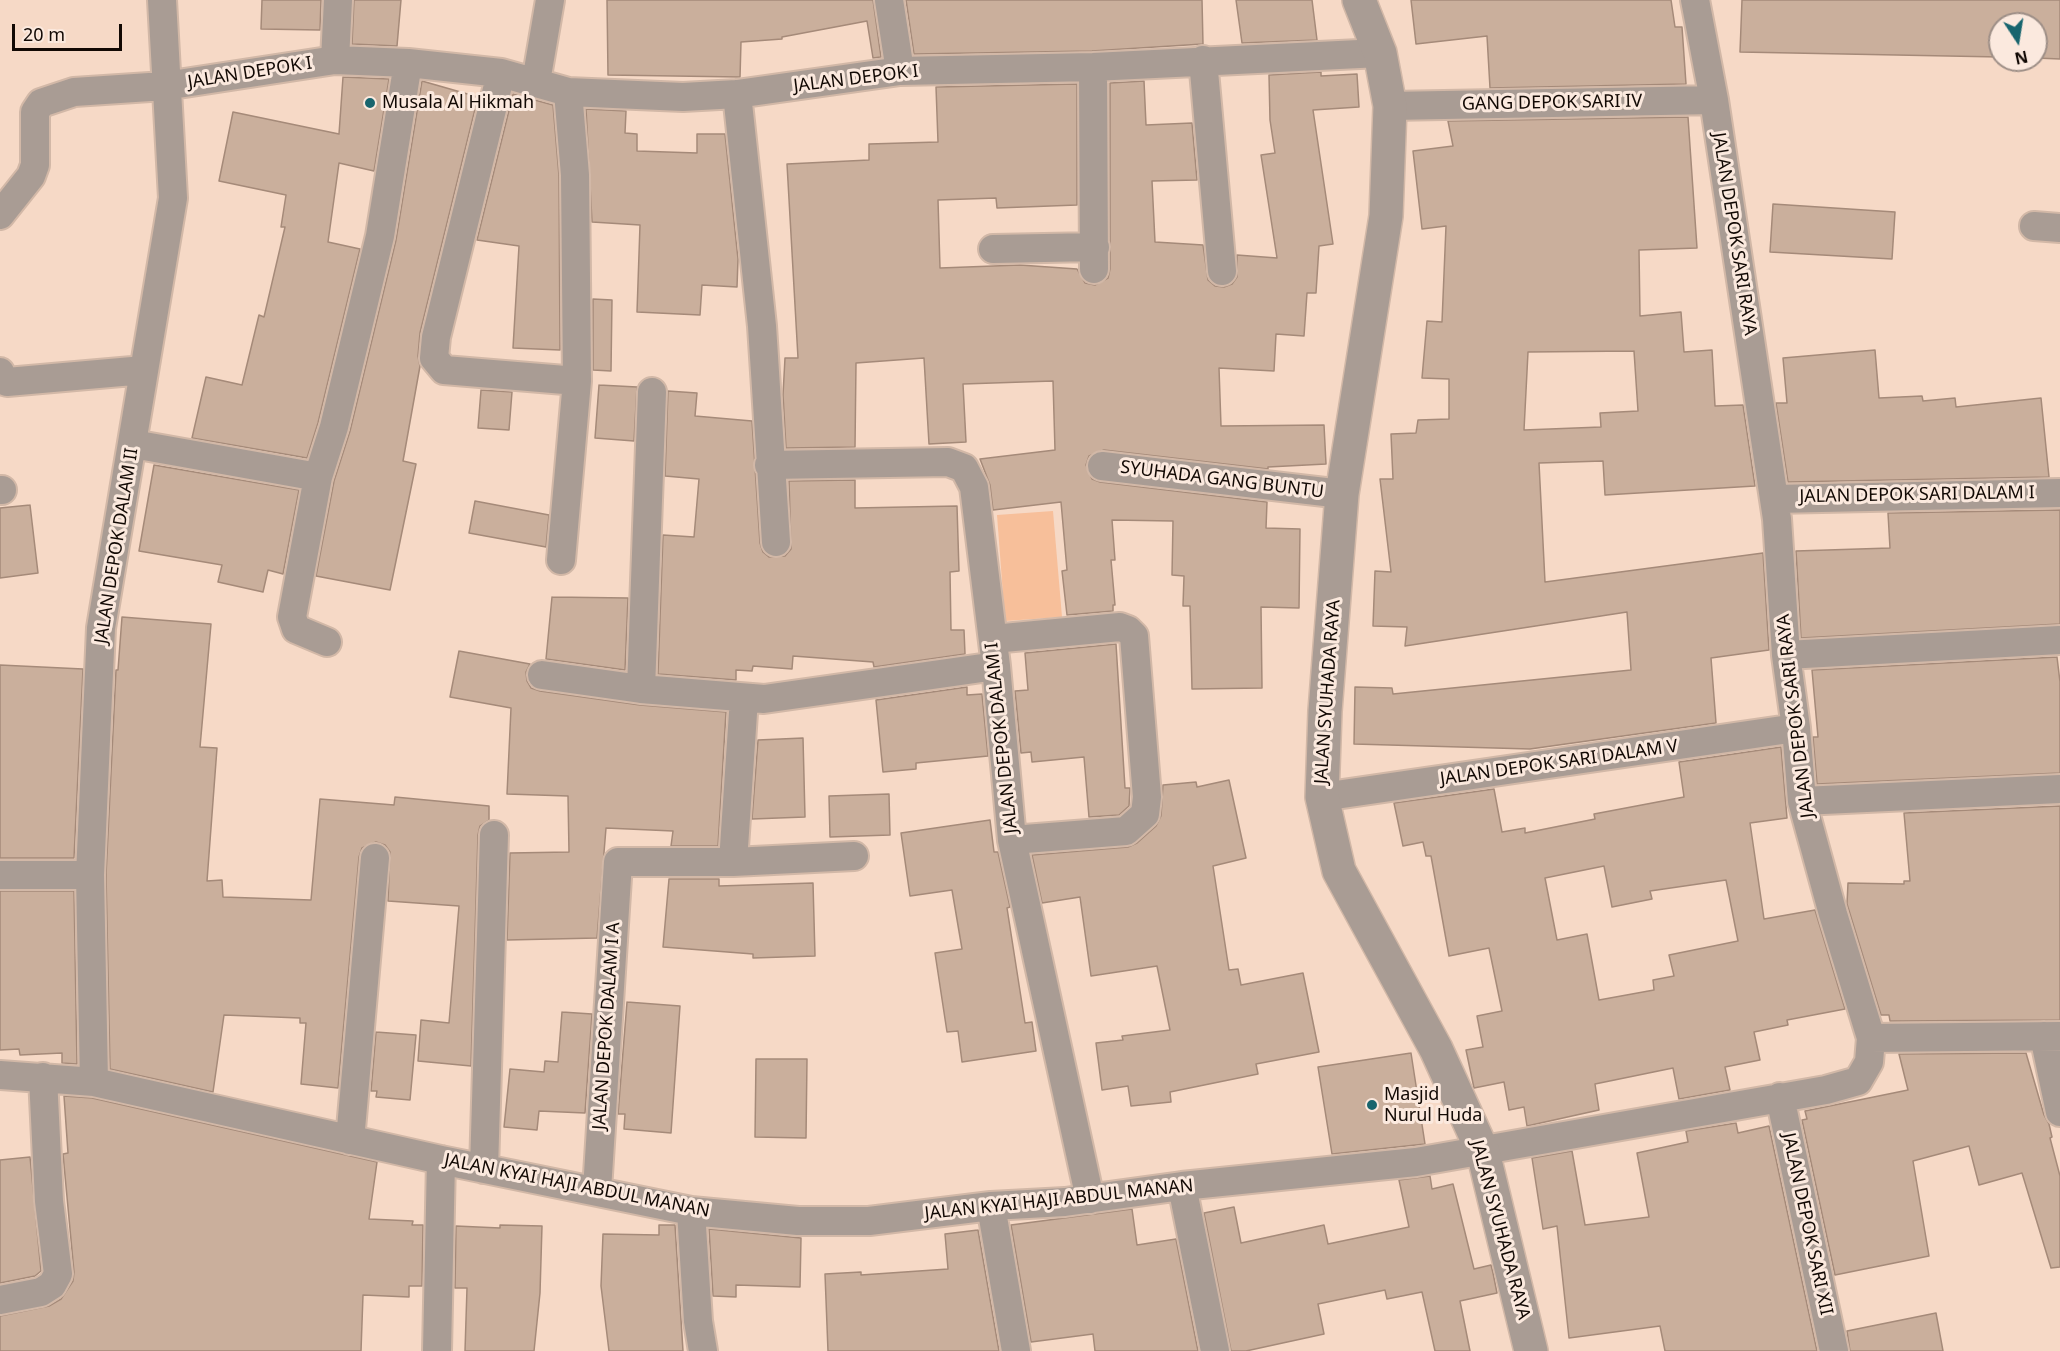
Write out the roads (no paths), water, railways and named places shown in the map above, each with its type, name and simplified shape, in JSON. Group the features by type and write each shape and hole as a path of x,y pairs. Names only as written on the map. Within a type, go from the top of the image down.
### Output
{"street":[{"name":"JALAN DEPOK DALAM II","path":"94,1082 90,875 101,628 173,198 162,0"},
{"name":"JALAN DEPOK I","path":"335,60 339,0"},
{"path":"536,82 550,0"},
{"path":"889,0 900,71"},
{"name":"JALAN SYUHADA RAYA","path":"1359,0 1380,53 1390,106 1386,216 1342,494 1325,711 1322,797 1339,871 1436,1049 1483,1152 1532,1351"},
{"name":"JALAN DEPOK SARI RAYA","path":"1483,1152 1826,1090 1858,1081 1869,1062 1871,1038 1833,914 1802,801 1796,728 1786,655 1774,499 1714,100 1695,0"},
{"name":"JALAN DEPOK I","path":"0,215 30,176 35,165 35,112 41,103 74,92 165,86 335,60 408,63 501,74 568,92 683,97 736,94 900,71 1093,67 1380,53"},
{"path":"1203,60 1222,271"},
{"path":"327,642 296,629 292,617 318,477 334,427 380,236 408,63"},
{"path":"993,249 1094,258 1093,67"},
{"path":"501,74 436,337 434,358 444,370 577,381"},
{"path":"561,560 577,381 575,175 568,92"},
{"path":"736,94 762,326 776,542"},
{"name":"GANG DEPOK SARI IV","path":"1390,106 1714,100"},
{"path":"0,372 2,380 7,381 144,370"},
{"path":"642,689 652,392"},
{"path":"133,444 318,477"},
{"name":"JALAN DEPOK DALAM I","path":"770,465 948,462 964,468 974,487 995,652 1012,840 1090,1198"},
{"name":"SYUHADA GANG BUNTU","path":"1102,466 1342,494"},
{"name":"JALAN DEPOK SARI DALAM I","path":"1774,499 2060,493"},
{"path":"542,675 642,689 764,699 1120,627 1128,630 1134,636 1147,797 1145,814 1126,831 1012,840"},
{"path":"1786,655 2060,640"},
{"path":"744,698 733,862 854,856"},
{"name":"JALAN DEPOK SARI DALAM V","path":"1322,797 1796,728"},
{"path":"1802,801 2060,789"},
{"path":"484,1168 494,835"},
{"path":"350,1140 375,858"},
{"name":"JALAN DEPOK DALAM I A","path":"597,1190 618,862 733,862"},
{"path":"0,875 90,875"},
{"path":"1871,1038 2052,1036 2060,1112"},
{"name":"JALAN KYAI HAJI ABDUL MANAN","path":"0,1075 94,1082 441,1160 691,1210 798,1221 869,1221 991,1206 1090,1198 1182,1186 1416,1162 1483,1152"},
{"path":"0,1300 41,1292 52,1285 58,1274 49,1201 43,1077"},
{"name":"JALAN DEPOK SARI XII","path":"1780,1097 1834,1351"},
{"path":"437,1351 441,1160"},
{"path":"1182,1186 1215,1351"},
{"path":"991,1206 1016,1351"},
{"path":"691,1210 698,1321 703,1351"}],"place":[{"name":"Musala Al Hikmah","path":"370,103"},
{"name":"Masjid Nurul Huda","path":"1372,1105"}]}
